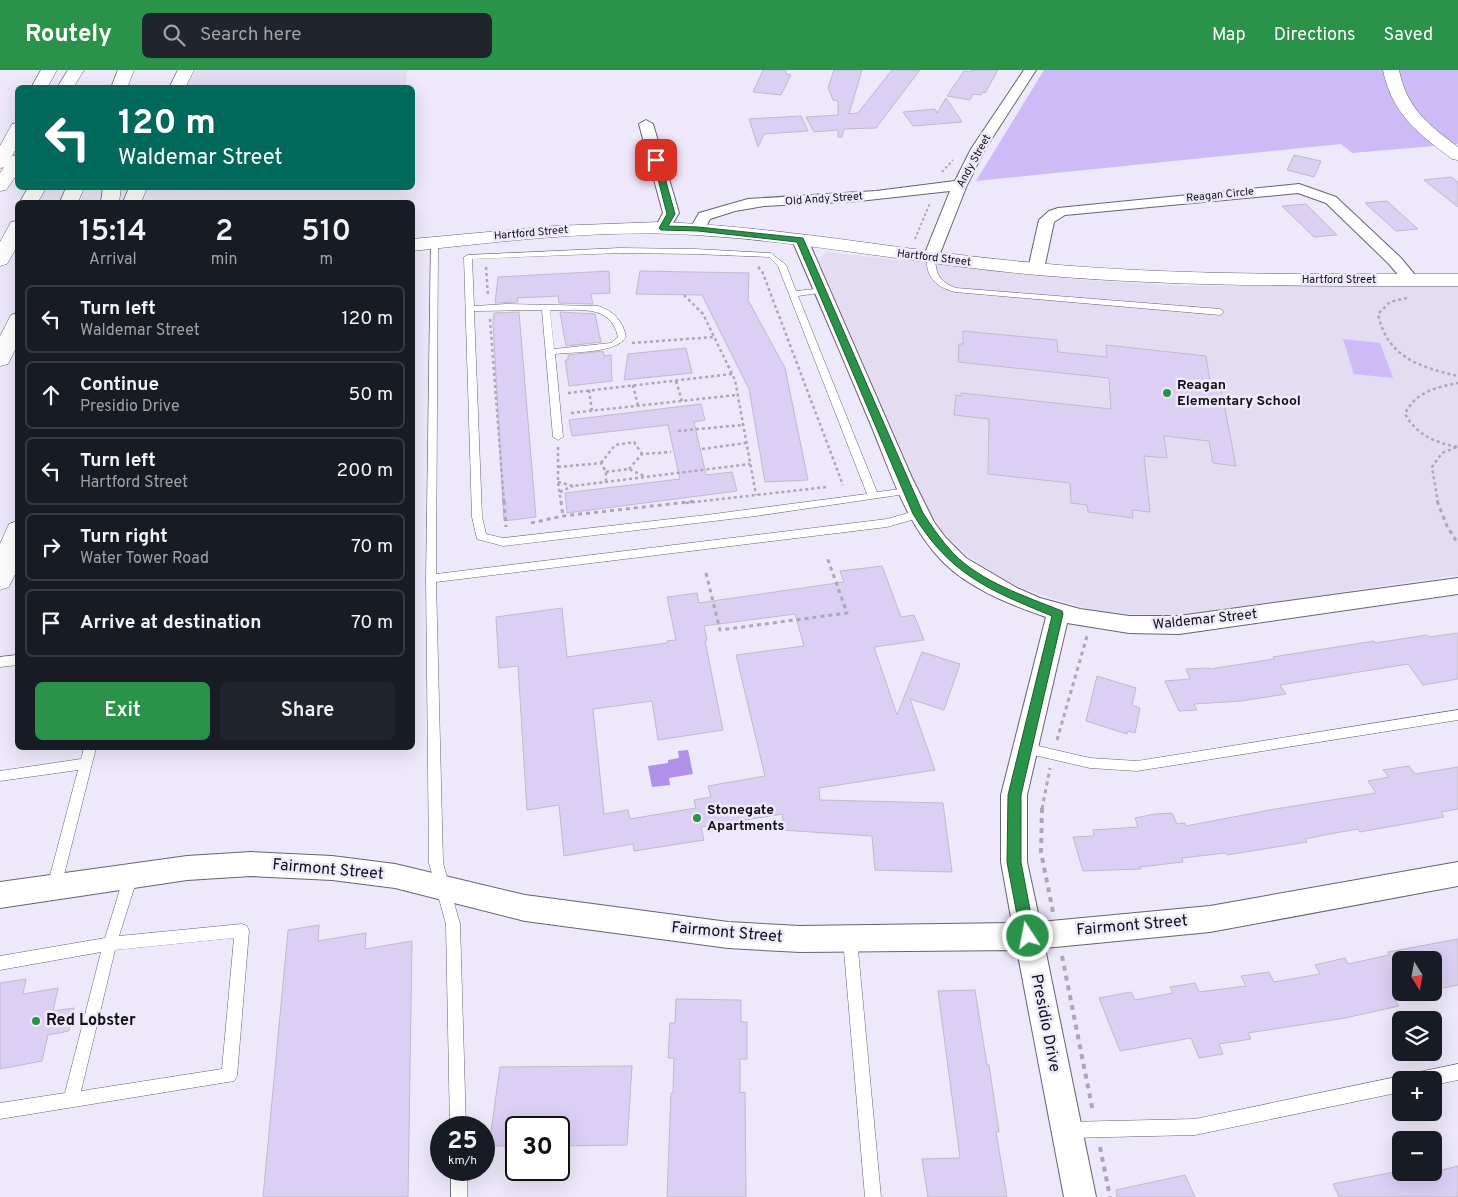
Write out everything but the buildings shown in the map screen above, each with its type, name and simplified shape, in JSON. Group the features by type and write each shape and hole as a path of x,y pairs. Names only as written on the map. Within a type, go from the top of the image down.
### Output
{"main road":[{"path":"41,85 49,70"},
{"path":"120,85 128,70"},
{"path":"126,85 128,70"},
{"path":"178,85 186,70"},
{"path":"1391,70 1394,89 1408,114 1458,155"},
{"path":"69,85 85,73"},
{"path":"0,164 15,134"},
{"path":"0,186 15,164"},
{"name":"Hartford Street","path":"415,244 556,230 698,229 1036,269 1410,289 1458,280"},
{"path":"0,260 15,232"},
{"path":"0,359 15,326"},
{"path":"7,571 15,541"}],"street":[{"name":"Andy Street","path":"931,258 960,185 978,149 1030,70"},
{"path":"646,124 671,214 663,228"},
{"name":"Old Andy Street","path":"698,229 704,216 720,209 745,204 888,195 960,185"},
{"name":"Reagan Circle","path":"1036,269 1047,220 1054,214 1063,211 1299,188 1318,193 1331,200 1395,261 1410,289"},
{"path":"800,240 918,514"},
{"name":"Waldemar Street","path":"918,514 950,556 970,572 1003,591 1058,614 1107,624 1144,627 1179,625 1458,586"},
{"name":"Presidio Drive","path":"1058,614 1014,795 1014,862 1080,1197"},
{"name":"Fairmont Street","path":"0,895 187,868 260,864 332,868 395,876 525,908 658,928 728,935 800,939 850,939 1028,936 1210,919 1458,874"}],"lane":[{"path":"434,243 431,579 436,863 453,924 458,1116"},
{"path":"873,496 782,265 771,256 666,250 526,252 468,257 477,517 481,536 502,542 650,526 873,496 908,491"},
{"path":"931,258 931,271 940,286 955,290 1220,312"},
{"path":"793,294 822,290"},
{"path":"470,309 506,307 598,309 608,312 615,319 623,335 620,341 614,344 550,352"},
{"path":"546,309 558,437"},
{"path":"431,579 887,523 918,514"},
{"path":"0,662 15,660"},
{"path":"1025,748 1090,763 1137,766 1458,715"},
{"path":"54,887 90,750"},
{"path":"0,776 86,764"},
{"path":"71,1100 110,944 131,876"},
{"path":"0,963 110,944 242,931 229,1076 0,1111"},
{"path":"850,939 873,1197"},
{"path":"1442,1075 1458,1072"},
{"path":"1066,1130 1195,1127 1392,1086"},
{"path":"459,1181 459,1197"}],"path":[{"path":"1410,289 1390,302 1378,314 1381,329 1389,344 1406,357 1438,371 1458,376"},
{"path":"684,295 698,308 735,380 736,395 756,495"},
{"path":"614,344 714,337"},
{"path":"554,394 732,374"},
{"path":"676,380 682,401"},
{"path":"1458,383 1416,397 1407,405 1405,414 1409,423 1419,433 1441,444 1458,447"},
{"path":"633,386 638,406"},
{"path":"589,390 592,411"},
{"path":"555,409 568,413 736,395"},
{"path":"678,431 742,425"},
{"path":"558,437 558,482 563,516"},
{"path":"558,467 601,463 616,445 634,442 642,454"},
{"path":"702,449 746,443"},
{"path":"1458,447 1442,453 1432,467 1434,491 1445,526 1458,544"},
{"path":"629,469 642,454 671,452"},
{"path":"601,463 606,472 606,482"},
{"path":"560,492 573,486 750,464"},
{"path":"606,472 629,469 646,477"},
{"path":"558,482 573,486"},
{"path":"530,523 563,516 867,482"},
{"path":"480,529 512,526"},
{"path":"706,573 720,630 846,613 827,557"},
{"path":"1053,912 1041,852 1041,812 1053,755 1087,635"},
{"path":"1061,953 1110,1197"}],"shaded area":[{"path":"196,70 407,70 406,85 187,85"},
{"path":"1044,70 1458,70 1458,144 1352,153 1341,144 976,181"},
{"name":"Reagan Elementary School","path":"826,252 1069,279 1182,286 1458,286 1458,575 1184,615 1150,616 1098,612 1006,582 971,558 942,532 923,500 819,261"},
{"path":"1343,339 1380,343 1393,378 1354,374"},
{"path":"688,750 693,774 669,778 670,785 652,787 648,766 668,763 668,760 679,758 678,751"}],"place":[{"name":"Reagan Elementary School","path":"1167,393"},
{"name":"Stonegate Apartments","path":"697,818"},
{"name":"Red Lobster","path":"36,1021"}],"route":[{"path":"656,160 671,214 663,228 698,229 800,240 918,514 930,532 950,556 970,572 1003,591 1058,614 1048,660 1035,702 1014,795 1014,862 1028,936"}]}
